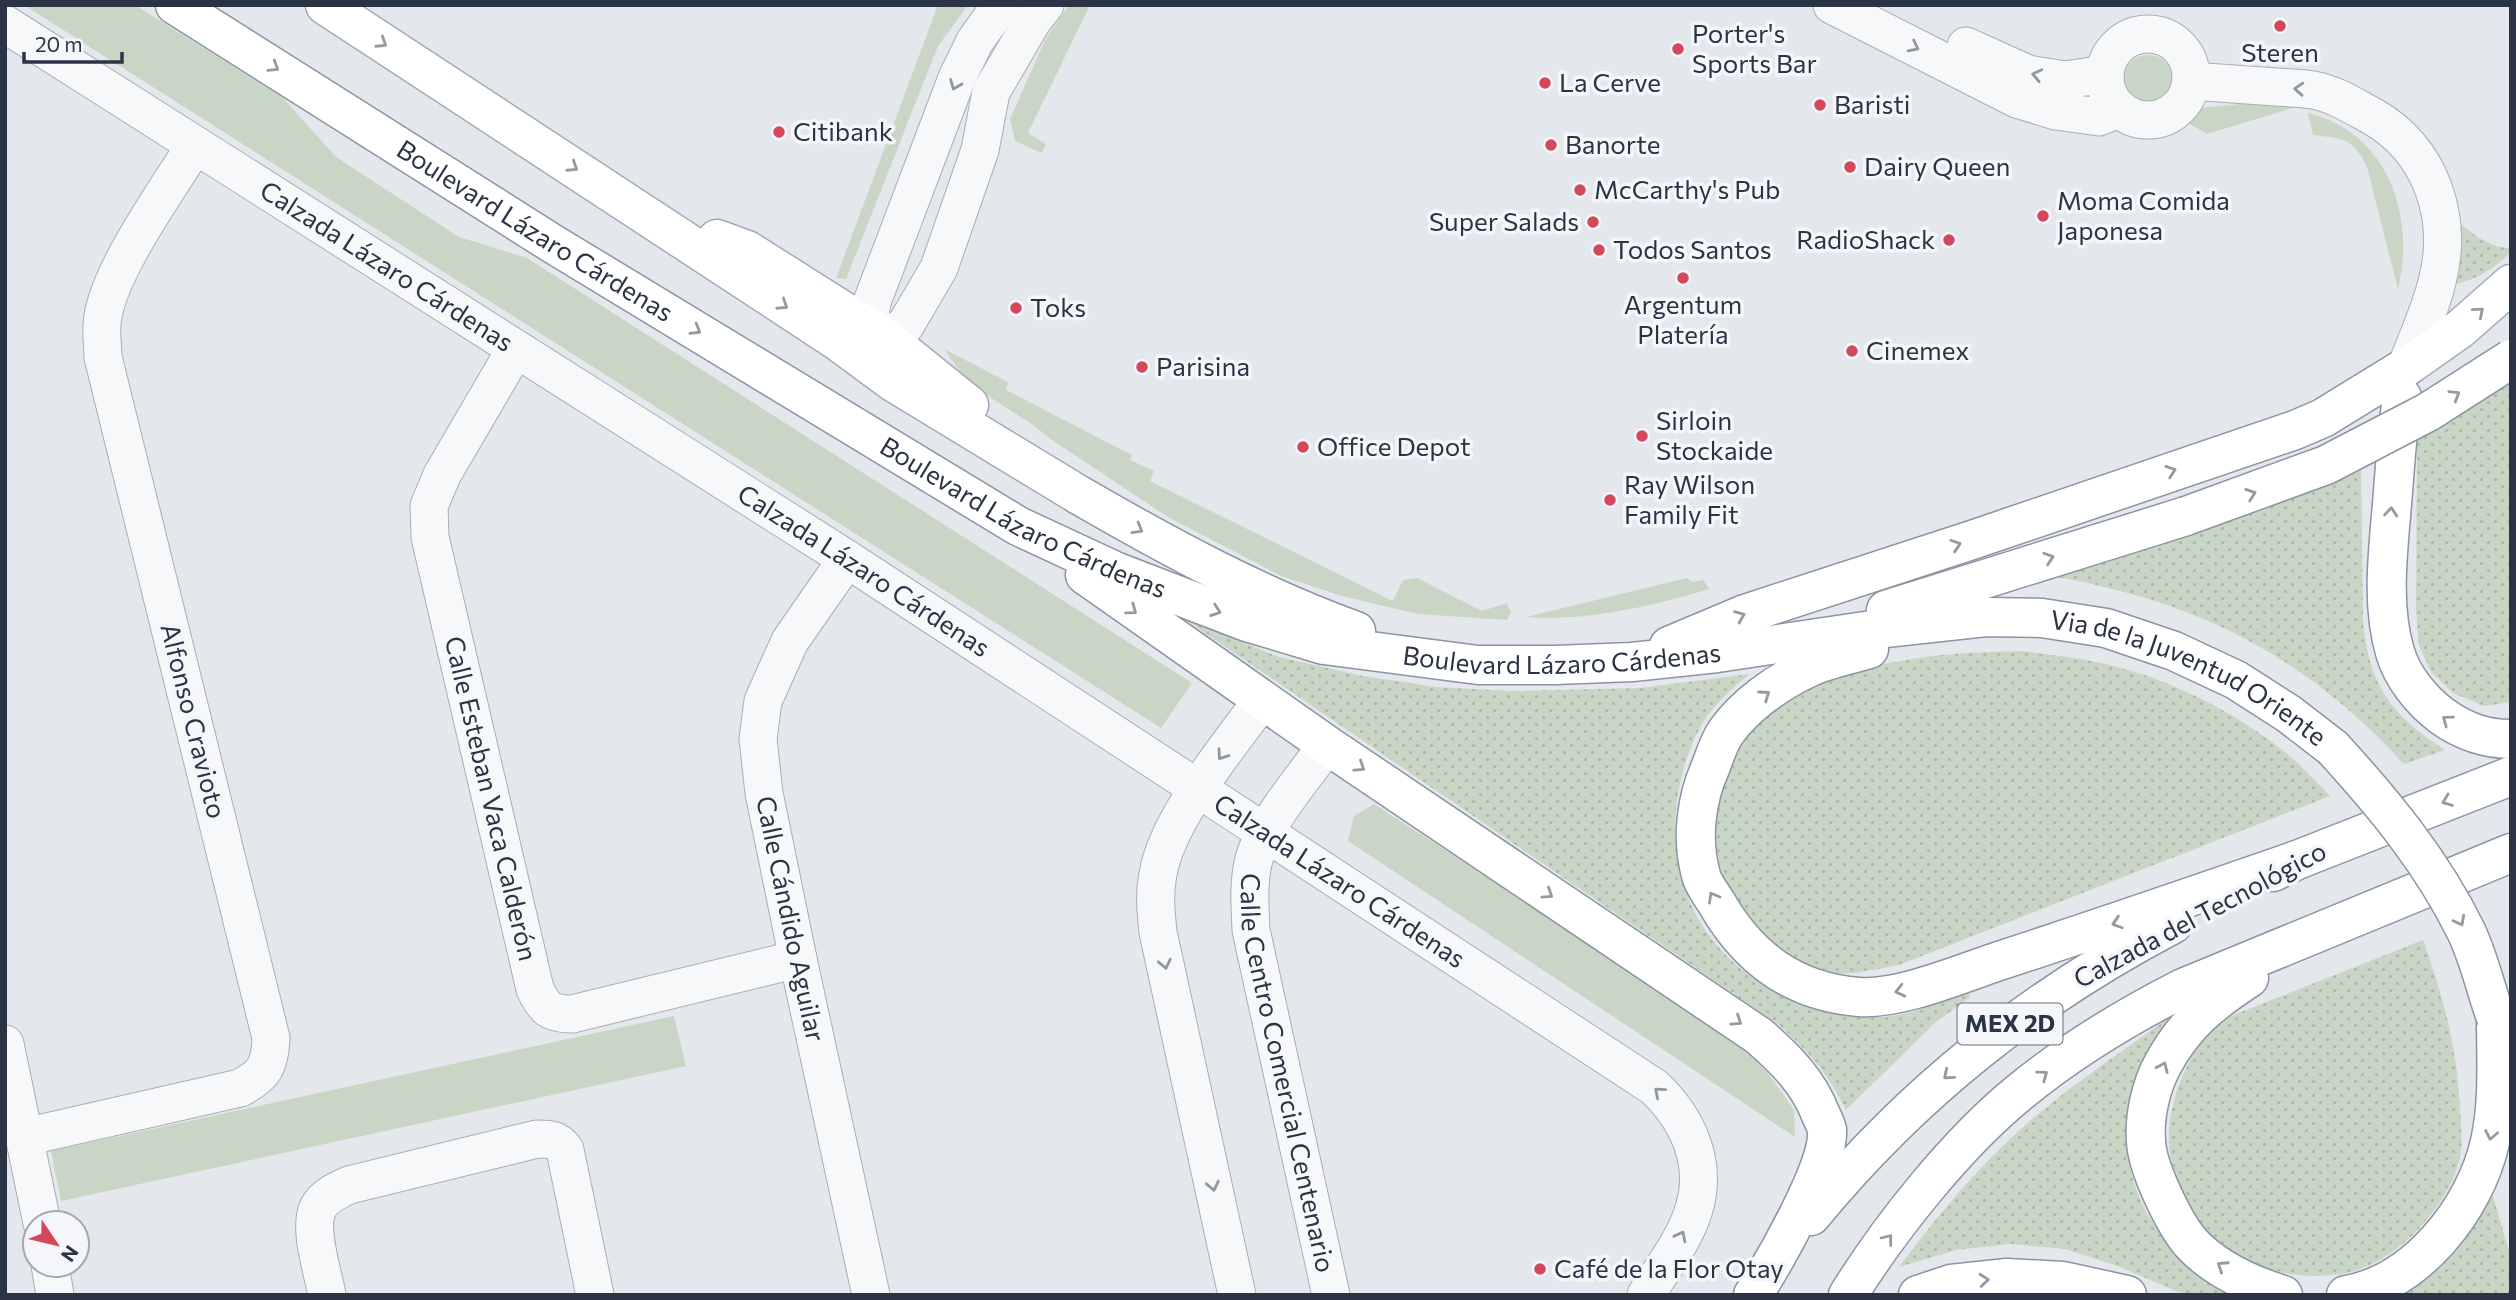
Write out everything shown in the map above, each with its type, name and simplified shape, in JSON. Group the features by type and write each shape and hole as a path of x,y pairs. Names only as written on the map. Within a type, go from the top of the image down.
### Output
{"main road":[{"name":"Boulevard Lázaro Cárdenas","path":"175,5 553,244 1018,526 1117,572 1247,622 1324,645 1478,664 1555,665 1632,662 1717,653 1986,617"},
{"name":"Boulevard Lázaro Cárdenas","path":"325,5 836,340 893,382 1079,495"},
{"path":"640,212 747,250 889,327 1079,495 1168,547 1254,589 1335,623 1431,658"},
{"path":"1632,662 1745,614 1972,540 2295,430 2323,418 2406,368 2459,329 2511,284"},
{"path":"1773,644 1962,588 2186,516 2326,465 2428,412 2511,359"},
{"path":"2406,368 2388,544 2387,609 2395,654 2428,706 2458,728 2491,739 2511,738"},
{"path":"1018,526 1155,626 1327,745 1759,1035 1788,1062 1812,1092 1827,1129 1822,1159 1777,1258"},
{"path":"1986,617 1884,643 1809,668 1759,698 1725,733 1698,806 1696,840 1701,876 1723,915 1748,948 1781,974 1814,990 1861,997 1891,994 2136,917 2297,860"},
{"name":"Via de la Juventud Oriente","path":"1986,617 2042,618 2106,628 2174,651 2236,680 2289,714 2333,748 2387,807 2446,893 2467,934 2496,1018 2511,1085"},
{"name":"Calzada del Tecnológico","path":"1777,1258 1844,1176 1911,1107 1996,1034 2062,988 2130,946 2297,860 2511,776"},
{"path":"1848,1295 1921,1196 1975,1133 2031,1084 2130,1016 2183,988 2511,853"},
{"path":"2283,1295 2265,1289 2215,1263 2192,1244 2177,1223 2154,1174 2145,1142 2149,1105 2162,1066 2184,1031 2211,1003 2251,977 2393,902"},
{"path":"2346,1295 2362,1292 2401,1274 2444,1231 2463,1206 2478,1179 2491,1141 2497,1103 2496,1018"},
{"name":"MEX 2D","path":"1754,1295 1777,1258"},
{"path":"1918,1295 1951,1284 2007,1278 2063,1281 2127,1295"}],"street":[{"path":"1001,5 975,41 957,78 872,302 889,327 939,268 979,150 990,92 1032,20 1045,5"},
{"path":"1832,5 2017,99 2056,111 2099,117 2118,109"},
{"path":"1884,5 2028,74 2065,80 2109,63"},
{"path":"2143,15 2185,55 2190,67 2191,81 2182,104 2172,112 2161,118 2138,119 2118,109 2110,99 2105,87 2109,63 2125,40 2137,35 2143,15"},
{"name":"Calzada Lázaro Cárdenas","path":"5,24 847,559 1654,1087 1672,1104 1685,1123 1695,1149 1699,1181 1694,1210 1678,1243 1646,1295"},
{"path":"975,41 988,32 998,31 1008,39 1012,54"},
{"path":"2191,81 2314,90 2345,101 2401,136 2422,163 2437,200 2442,252 2438,279 2406,368"},
{"name":"Alfonso Cravioto","path":"25,1137 240,1088 255,1080 271,1058 271,1038 103,357 102,323 111,290 126,257 195,145"},
{"name":"Calle Esteban Vaca Calderón","path":"515,350 442,475 429,506 430,537 535,989 543,1005 557,1014 572,1014 798,959"},
{"name":"Calle Cándido Aguilar","path":"847,559 790,642 763,701 758,739 764,793 871,1295"},
{"path":"1237,1295 1158,932 1155,901 1158,872 1168,838 1199,788 1262,699"},
{"name":"Calle Centro Comercial Centenario","path":"1327,745 1265,832 1254,859 1250,880 1251,930 1331,1295"},
{"path":"5,1044 39,1209"},
{"path":"327,1295 314,1221 319,1205 331,1194 349,1185 537,1139 550,1139 560,1143 565,1150 595,1295"}],"green space":[{"path":"24,5 135,5 282,97 336,157 459,237 527,258 1192,683 1161,728"},
{"path":"938,5 968,5 938,46 846,279 836,278"},
{"path":"1069,5 1090,5 1028,133 1046,144 1042,153 1015,141 1010,119 1046,38"},
{"path":"2148,55 2165,62 2172,79 2165,96 2148,103 2131,96 2124,79 2131,62"},
{"path":"2277,100 2306,104 2207,134 2186,122 2202,108"},
{"path":"2308,113 2336,123 2358,139 2376,158 2390,181 2399,206 2403,233 2403,261 2398,289 2367,167 2362,157 2346,141 2313,135"},
{"path":"2451,215 2478,237 2494,245 2511,248 2511,252 2484,273 2451,285"},
{"path":"944,349 1008,382 1006,390 1132,455 1130,460 1154,471 1150,481 1393,601 1403,580 1417,578 1482,611 1507,603 1511,613 1507,620 1418,614 1342,596 1281,576 1168,517 1049,438 973,385"},
{"path":"2511,380 2511,702 2484,706 2453,693 2431,672 2419,645 2416,610 2417,437"},
{"path":"2361,468 2363,621 2371,664 2377,681 2397,711 2445,750 2404,764 2365,724 2324,690 2283,661 2239,636 2193,615 2145,598 2094,584 2039,574 2156,543 2260,511"},
{"path":"1687,578 1692,582 1704,580 1709,589 1666,601 1594,615 1526,617"},
{"path":"1183,618 1279,657 1363,676 1436,687 1511,691 1639,688 1750,674 1723,698 1703,723 1690,750 1679,789 1675,822 1683,883 1694,910 1710,936 1730,959 1754,979 1794,1000 1830,1012 1856,1017 1892,1016 1968,991 1970,997 1936,1022 1846,1110 1817,1064 1778,1024"},
{"path":"2022,651 2112,665 2188,692 2236,718 2280,748 2330,796 1899,965 1852,973 1828,973 1805,967 1779,952 1758,933 1740,911 1727,887 1719,861 1715,833 1717,805 1724,776 1746,735 1764,717 1792,698 1867,669 1941,655"},
{"path":"1374,804 1721,1028 1743,1045 1770,1076 1794,1110 1795,1137 1348,841 1354,816"},
{"path":"2423,940 2448,1024 2459,1088 2461,1152 2455,1173 2441,1200 2405,1242 2383,1258 2359,1270 2346,1273 2314,1276 2283,1273 2254,1263 2227,1249 2205,1229 2187,1205 2175,1176 2169,1144 2173,1103 2182,1076 2195,1051 2208,1034 2226,1018"},
{"path":"674,1016 686,1066 61,1201 51,1151"},
{"path":"2170,1017 2147,1053 2132,1098 2128,1144 2136,1190 2146,1211 2167,1240 2245,1295 2185,1295 2118,1266 2065,1249 2011,1244 1956,1250 1899,1267 1963,1188 2017,1133 2069,1090"},
{"path":"2492,1193 2511,1258 2511,1295 2403,1295 2440,1267 2468,1234"}],"place":[{"name":"Steren","path":"2280,26"},
{"name":"Porter's Sports Bar","path":"1678,49"},
{"name":"La Cerve","path":"1545,83"},
{"name":"Baristi","path":"1820,105"},
{"name":"Citibank","path":"779,132"},
{"name":"Banorte","path":"1551,145"},
{"name":"Dairy Queen","path":"1850,167"},
{"name":"McCarthy's Pub","path":"1580,190"},
{"name":"Moma Comida Japonesa","path":"2043,216"},
{"name":"Super Salads","path":"1593,222"},
{"name":"RadioShack","path":"1949,240"},
{"name":"Todos Santos","path":"1599,250"},
{"name":"Argentum Platería","path":"1683,278"},
{"name":"Toks","path":"1016,308"},
{"name":"Cinemex","path":"1852,351"},
{"name":"Parisina","path":"1142,367"},
{"name":"Sirloin Stockaide","path":"1642,436"},
{"name":"Office Depot","path":"1303,447"},
{"name":"Ray Wilson Family Fit","path":"1610,500"},
{"name":"Café de la Flor Otay","path":"1540,1269"}]}
